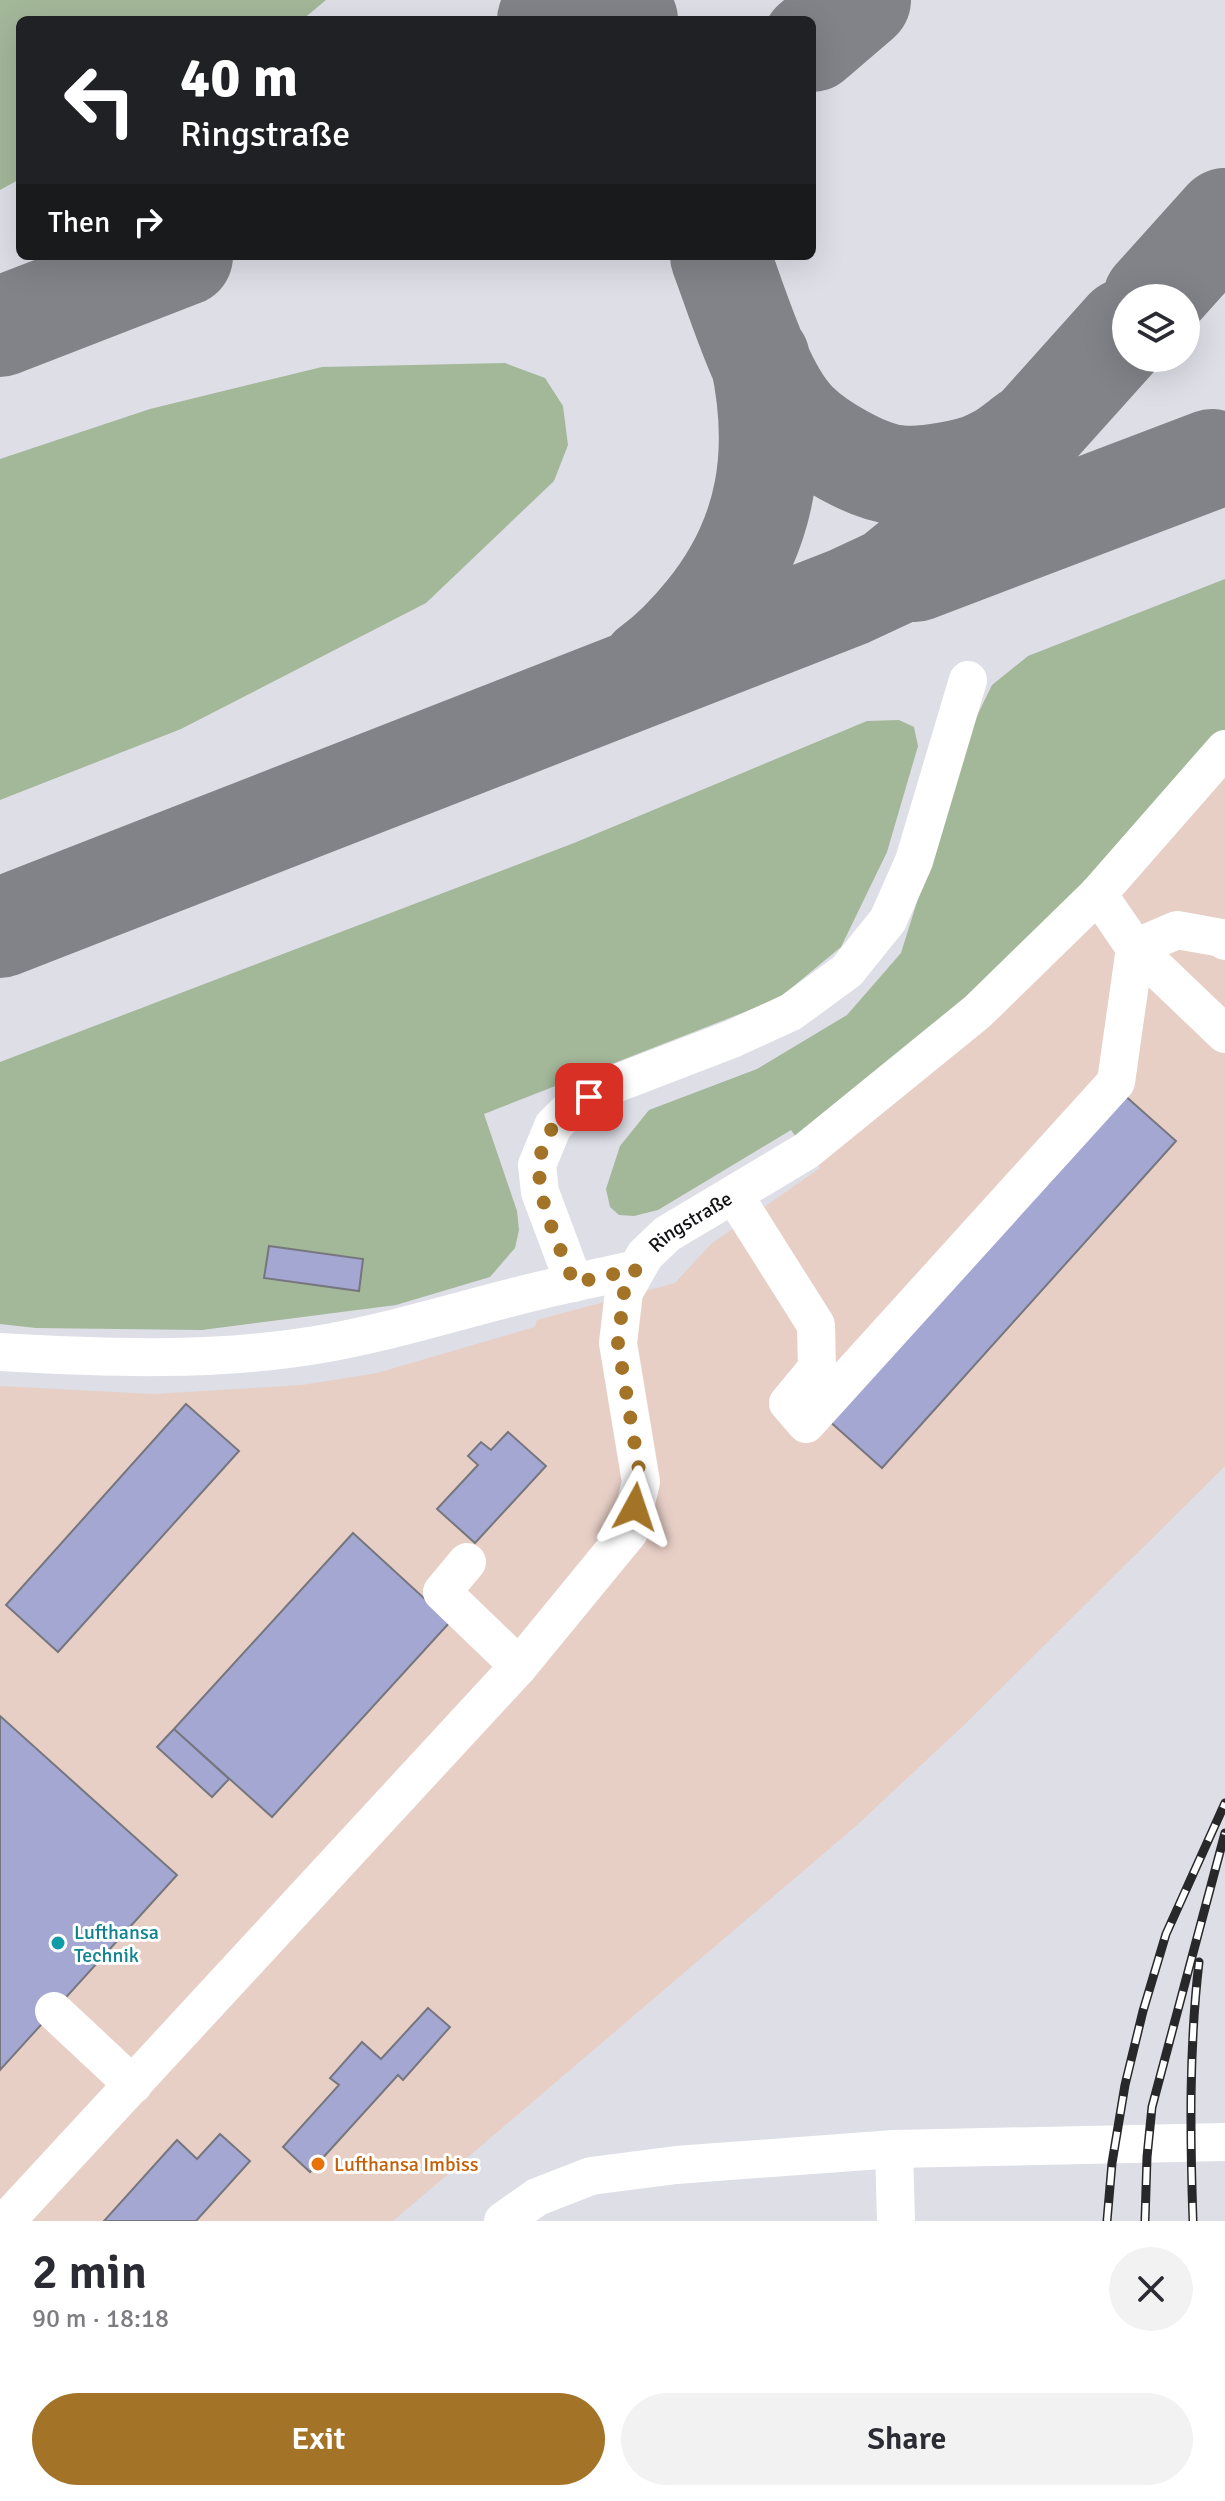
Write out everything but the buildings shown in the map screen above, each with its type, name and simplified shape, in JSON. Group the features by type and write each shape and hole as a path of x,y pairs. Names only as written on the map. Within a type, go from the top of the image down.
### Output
{"lane":[{"path":"574,1283 540,1192 537,1165 553,1126 572,1107 607,1087 732,1039 791,1012 847,971 888,920 914,861 968,680"},
{"name":"Ringstraße","path":"0,1352 85,1356 237,1355 315,1345 636,1269 645,1255 667,1234 806,1151 977,1012 1098,894 1225,749"},
{"path":"1098,894 1135,948 1225,1034"},
{"path":"1135,948 1177,930 1224,938"},
{"path":"734,1195 816,1325 817,1368 788,1403 806,1424 1116,1082 1135,948"},
{"path":"6,2221 519,1666 629,1532 641,1482 618,1343 624,1292 636,1269"},
{"path":"467,1562 442,1592 519,1666"},
{"path":"54,2011 133,2085"},
{"path":"503,2221 537,2197 591,2176 676,2165 894,2149 1225,2142"},
{"path":"894,2149 896,2221"}],"shaded area":[{"path":"1225,749 1225,1466 963,1726 856,1826 393,2221 0,2221 0,2070 177,1875 0,1716 0,1386 153,1394 302,1385 377,1373 535,1327 537,1320 675,1283 711,1244 820,1168 806,1151"}],"green space":[{"path":"0,0 326,0 307,16 16,16 16,181 0,190"},
{"path":"505,363 545,378 563,406 568,445 554,481 426,603 181,729 0,800 0,459 150,409 322,367"},
{"path":"1225,579 1225,749 806,1151 791,1130 658,1210 634,1216 619,1215 610,1207 606,1189 620,1146 649,1110 757,1069 847,1015 901,953 972,726 992,685 1028,656"},
{"path":"899,720 914,727 918,746 887,852 841,947 778,999 484,1114 517,1211 519,1230 515,1248 490,1277 396,1305 202,1330 36,1328 0,1324 0,1062 574,843 867,721"}],"taxiway":[{"path":"548,16 554,0"},
{"path":"620,0 626,16"},
{"path":"816,39 861,0"},
{"path":"1166,284 1225,218"},
{"path":"0,327 173,260"},
{"path":"721,260 752,344 784,407 806,430 844,455 886,473 908,476 933,474 984,462 1028,434"},
{"path":"0,928 848,597 891,577 934,542 1112,344"},
{"path":"650,667 666,655 706,612 727,583 756,523 764,492 769,427 760,359"},
{"path":"915,572 1212,459"}],"railway":[{"path":"1107,2221 1112,2163 1125,2085 1143,2011 1166,1934 1225,1803"},
{"path":"1145,2221 1152,2107 1225,1833"},
{"path":"1193,2221 1191,2091 1199,1962"}],"place":[{"name":"Lufthansa Technik","path":"58,1943"},
{"name":"Lufthansa Imbiss","path":"318,2164"}],"route":[{"path":"589,1097 572,1107 553,1126 537,1165 540,1192 574,1283 636,1269 624,1292 618,1343 641,1482 635,1507"}]}
